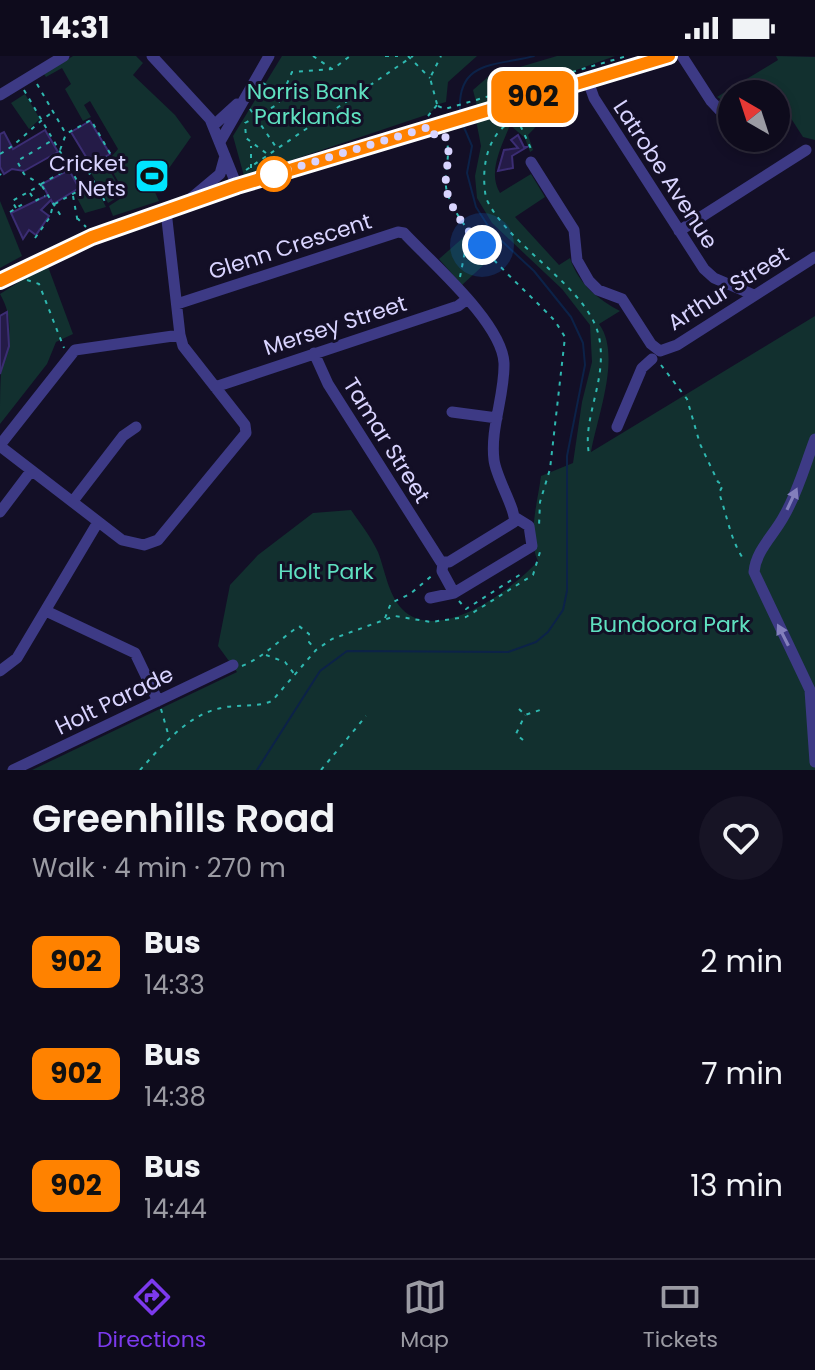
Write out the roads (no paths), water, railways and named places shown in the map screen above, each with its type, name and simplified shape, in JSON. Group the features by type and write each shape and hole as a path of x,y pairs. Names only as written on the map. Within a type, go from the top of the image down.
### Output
{"main road":[{"path":"0,281 92,237 237,186 442,122 477,105 523,99 668,56"}],"street":[{"path":"0,95 64,56"},
{"path":"152,56 190,93 214,125 237,186"},
{"path":"221,140 241,100 269,56"},
{"path":"682,56 718,108"},
{"name":"Latrobe Avenue","path":"588,81 594,98 704,269 731,293 734,308"},
{"path":"214,125 241,100"},
{"path":"679,231 806,150"},
{"path":"183,205 220,174 226,154"},
{"name":"Arthur Street","path":"532,157 574,230 577,260 589,281 598,290 622,299 657,349 669,349 815,257"},
{"path":"166,211 183,346 245,425 246,433 158,540 133,544 98,522 0,445 70,354 85,346 180,335"},
{"name":"Glenn Crescent","path":"177,304 398,232 404,233 495,334 501,348 504,363 493,454 496,477 516,518 529,526 532,546 454,593"},
{"name":"Latrobe Avenue","path":"719,281 754,295"},
{"name":"Mersey Street","path":"215,387 458,306 466,300"},
{"name":"Tamar Street","path":"314,353 328,384 429,545 454,593"},
{"path":"617,427 642,368 652,359"},
{"path":"452,412 497,418"},
{"path":"73,501 123,436 136,427"},
{"path":"815,439 798,489 784,518 758,555 754,572 810,690 815,762"},
{"path":"0,512 31,471"},
{"path":"440,566 510,526 516,518"},
{"path":"0,671 17,658 98,522"},
{"path":"430,598 454,593"},
{"path":"46,611 135,653 158,701"},
{"name":"Holt Parade","path":"13,770 235,667"}],"waterway":[{"path":"460,111 465,82 473,73 494,64 534,56"},
{"path":"257,770 320,671 347,651 508,652 536,642 548,632 563,610 567,591 567,456 585,365 583,343 571,317 534,271 492,232 476,207 467,173 472,146 463,125"}],"place":[{"name":"Cricket Nets","path":"152,176"}],"park label":[{"name":"Norris Bank Parklands","path":"308,104"},
{"name":"Holt Park","path":"326,571"},
{"name":"Bundoora Park","path":"670,624"}]}
